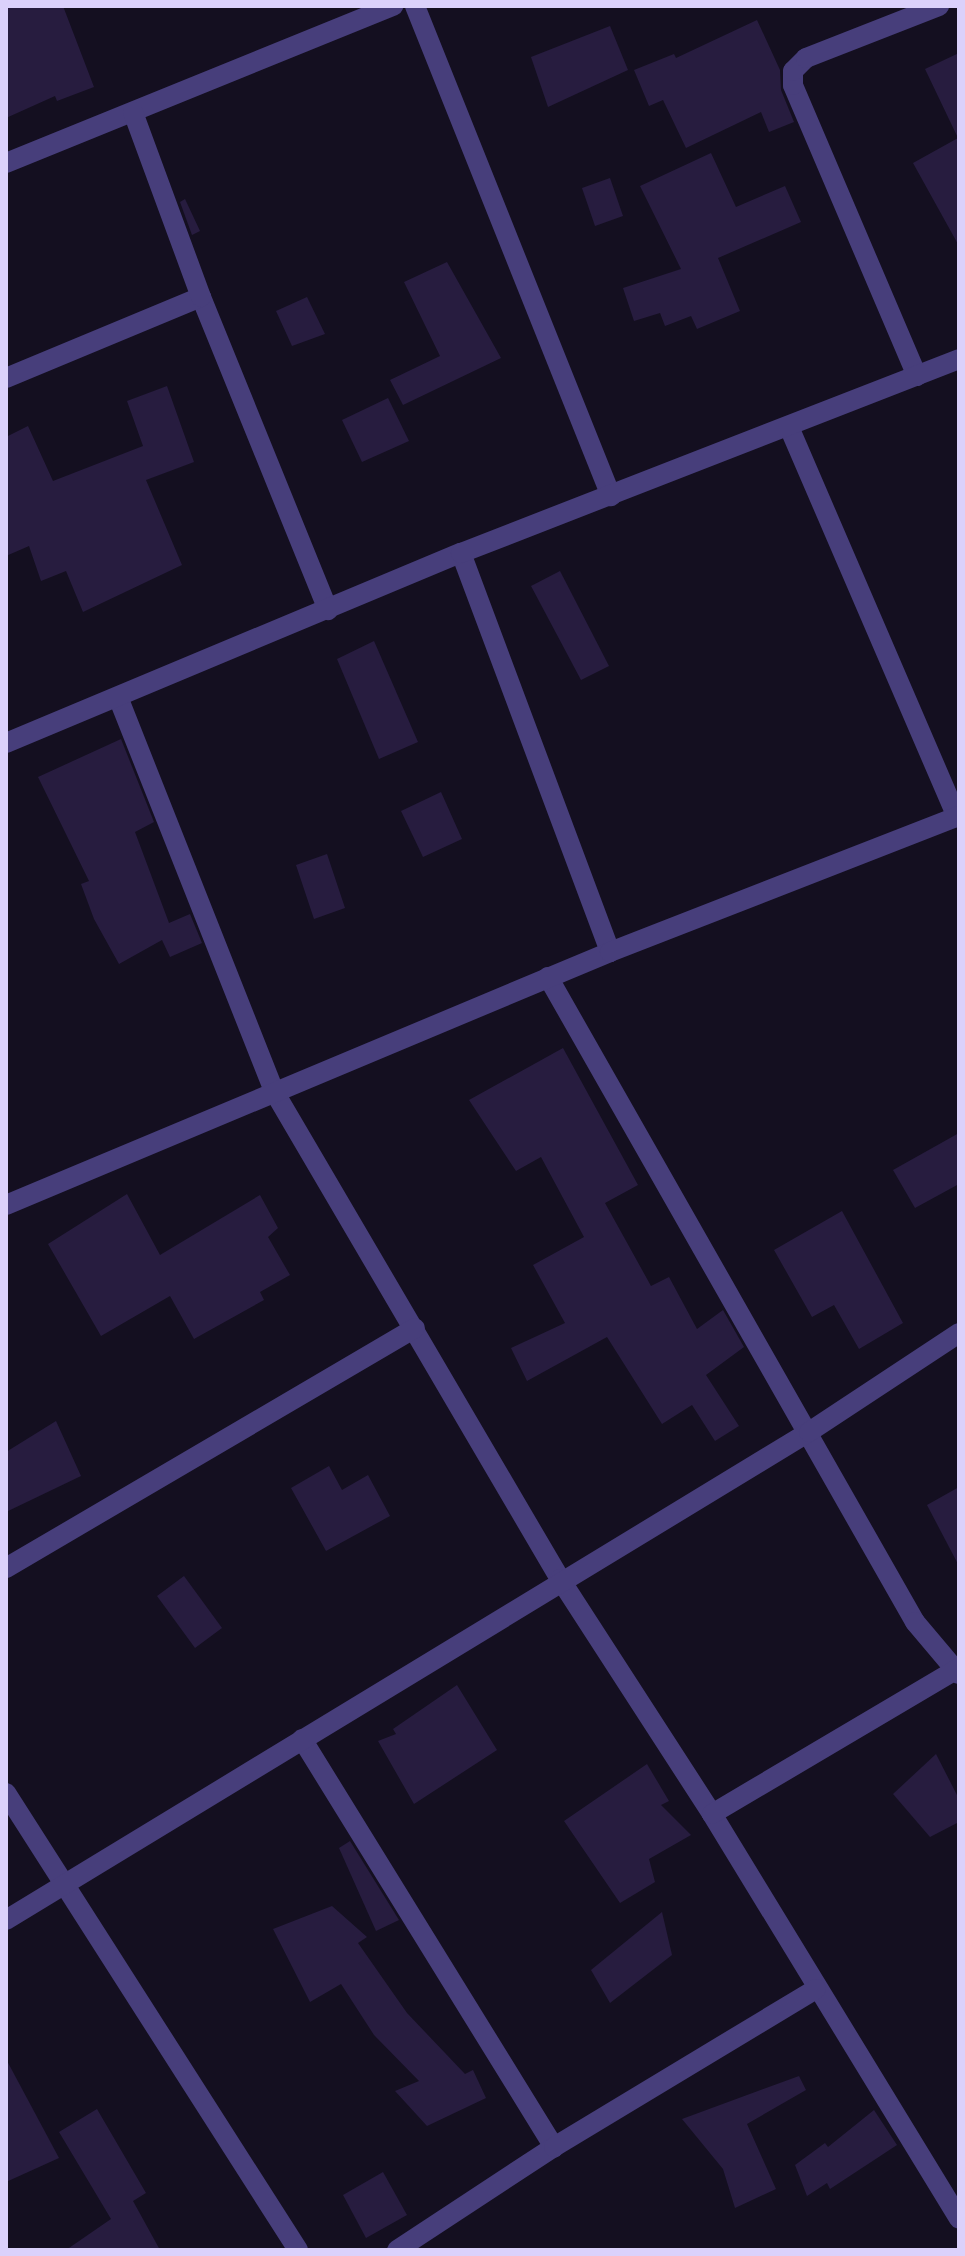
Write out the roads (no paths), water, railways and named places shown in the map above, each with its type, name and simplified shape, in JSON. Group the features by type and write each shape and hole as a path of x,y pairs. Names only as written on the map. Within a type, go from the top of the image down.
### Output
{"street":[{"path":"6,163 393,6"},
{"path":"415,6 611,496"},
{"path":"917,376 793,85 793,71 806,58 939,6"},
{"path":"133,112 201,297 328,610"},
{"path":"6,378 201,297"},
{"path":"6,743 461,553 959,359"},
{"path":"8,1199 275,1093 610,952 958,816 789,427"},
{"path":"461,553 610,952"},
{"path":"118,697 275,1093 560,1579 712,1814 959,2219"},
{"path":"548,977 915,1622 958,1671 712,1814"},
{"path":"6,1568 415,1328"},
{"path":"6,1920 560,1579 809,1432 959,1333"},
{"path":"302,1739 554,2147"},
{"path":"6,1793 298,2250"},
{"path":"397,2250 554,2147 816,1989"}]}
